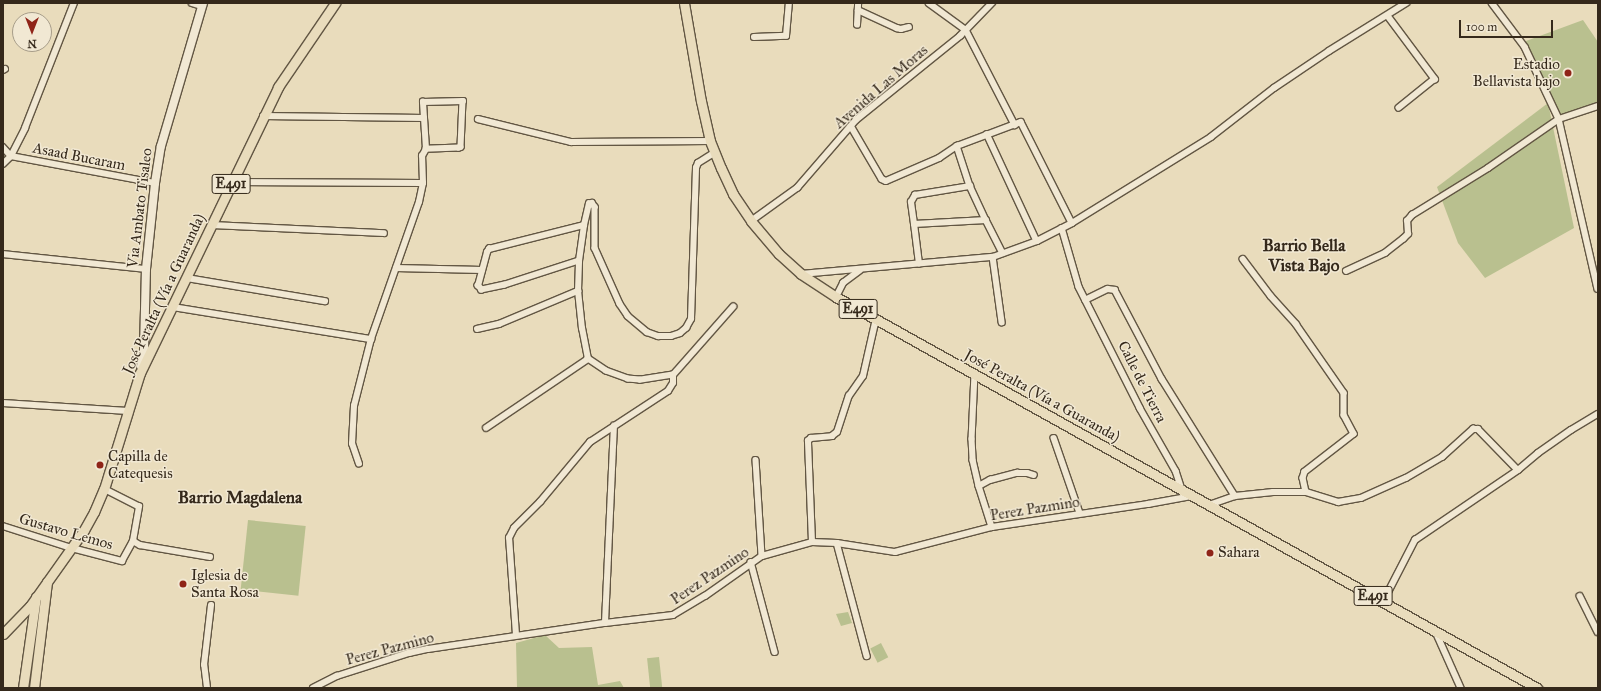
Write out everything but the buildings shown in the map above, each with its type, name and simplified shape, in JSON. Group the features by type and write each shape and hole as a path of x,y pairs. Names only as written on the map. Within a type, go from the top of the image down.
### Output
{"main road":[{"name":"José Peralta (Vía a Guaranda)","path":"47,582 72,548 94,512 104,489 140,373 187,278 263,116 278,87 335,3"},
{"name":"José Peralta (Vía a Guaranda)","path":"684,3 701,101 714,153 733,194 751,221 779,254 801,274 836,297 1537,688"},
{"name":"Via Ambato Tisaleo","path":"140,373 144,350 146,269 155,183 161,146 202,5"},
{"name":"E491","path":"3,634 11,628 47,582"},
{"path":"34,688 47,582"},
{"path":"23,688 36,597"}],"street":[{"path":"3,164 11,156 25,128 74,3"},
{"path":"192,3 202,5"},
{"path":"754,37 786,36 789,3"},
{"path":"857,25 858,3"},
{"path":"929,3 953,19 966,30 1015,125"},
{"name":"Avenida Las Moras","path":"751,221 797,188 851,126 966,30 992,3"},
{"path":"801,274 860,270 993,256 1037,242 1072,223 1211,137 1280,84 1329,51 1388,16 1406,3"},
{"path":"1492,3 1525,47 1559,119 1598,289"},
{"path":"858,10 897,28 901,29 909,27"},
{"path":"1388,16 1435,79 1399,108"},
{"path":"359,464 354,453 352,428 354,406 371,339 419,202 423,183 422,156 426,149 423,102 463,101 462,146 459,148 426,149"},
{"path":"1346,271 1385,253 1408,234 1406,224 1410,217 1559,119 1598,106"},
{"path":"263,116 424,118"},
{"path":"478,119 571,142 710,141"},
{"path":"851,126 882,179 890,181 939,158 957,146 1021,122 1072,223"},
{"path":"986,134 1037,242"},
{"path":"957,146 970,186 1003,253"},
{"name":"Asaad Bucaram","path":"3,147 11,156 155,183"},
{"path":"714,153 698,164 695,172 691,319 686,328 680,333 671,336 658,336 647,332 628,316 620,304 595,248 595,207 592,203 588,208 584,224 579,261 578,291 582,329 588,358 606,371 628,379 640,380 673,375 733,307"},
{"path":"232,182 423,183"},
{"path":"919,264 911,202 915,195 970,186"},
{"path":"914,224 986,220"},
{"path":"579,261 522,280 482,290 478,286 487,252 492,247 584,224"},
{"path":"212,225 384,233"},
{"name":"Calle de Tierra","path":"1062,228 1079,287 1140,408 1176,471 1182,489"},
{"path":"3,254 146,269"},
{"path":"993,256 1002,322"},
{"path":"1243,259 1271,296 1296,324 1344,393 1344,415 1354,434 1305,472 1303,478 1306,492"},
{"path":"396,268 482,270"},
{"path":"836,297 843,283 860,270"},
{"path":"187,278 325,301"},
{"path":"1085,300 1108,288 1115,290 1162,379 1235,496"},
{"path":"477,329 499,324 578,291"},
{"path":"173,307 371,339"},
{"path":"812,542 808,441 811,438 832,436 837,432 849,396 863,376 876,318"},
{"path":"486,428 588,358"},
{"path":"974,374 972,439 974,460 979,486 992,527"},
{"path":"516,635 509,538 511,533 540,502 590,442 668,391 673,383 673,375"},
{"path":"3,403 128,411"},
{"path":"1383,602 1415,540 1518,470 1538,453 1571,430 1598,414"},
{"path":"605,623 614,426"},
{"path":"1209,505 1235,496 1260,492 1306,492 1338,502 1361,498 1406,478 1452,449 1473,429 1476,428 1518,470"},
{"path":"1054,438 1080,514"},
{"path":"756,460 762,556"},
{"path":"979,486 990,480 1016,473 1027,473 1034,475"},
{"path":"104,489 139,507 133,542 147,546 210,557"},
{"name":"Perez Pazmino","path":"313,688 337,676 409,653 516,635 673,615 704,596 751,562 762,556 812,542 838,543 895,552 992,527 1192,496"},
{"name":"Gustavo Lemos","path":"3,526 72,548 122,561 133,542"},
{"path":"838,543 867,656"},
{"path":"751,562 775,652"},
{"path":"1580,596 1598,632"},
{"path":"207,688 204,665 211,605"},
{"path":"1436,631 1461,688"}],"green space":[{"name":"Estadio Bellavista bajo","path":"1583,20 1598,42 1598,103 1559,116 1523,42"},
{"path":"1548,103 1574,228 1485,278 1458,243 1437,187"},
{"path":"248,520 306,526 298,596 241,590"},
{"path":"848,612 852,623 841,626 836,614"},
{"path":"545,635 559,648 592,647 598,685 620,681 624,688 517,688 516,643"},
{"path":"881,643 888,657 878,663 870,648"},
{"path":"659,657 662,688 650,688 647,658"}],"place":[{"name":"Estadio Bellavista bajo","path":"1568,73"},
{"name":"Capilla de Catequesis","path":"100,465"},
{"name":"Sahara","path":"1210,553"},
{"name":"Iglesia de Santa Rosa","path":"183,584"}],"district":[{"name":"Barrio Bella Vista Bajo","path":"1304,256"},
{"name":"Barrio Magdalena","path":"240,498"}]}
